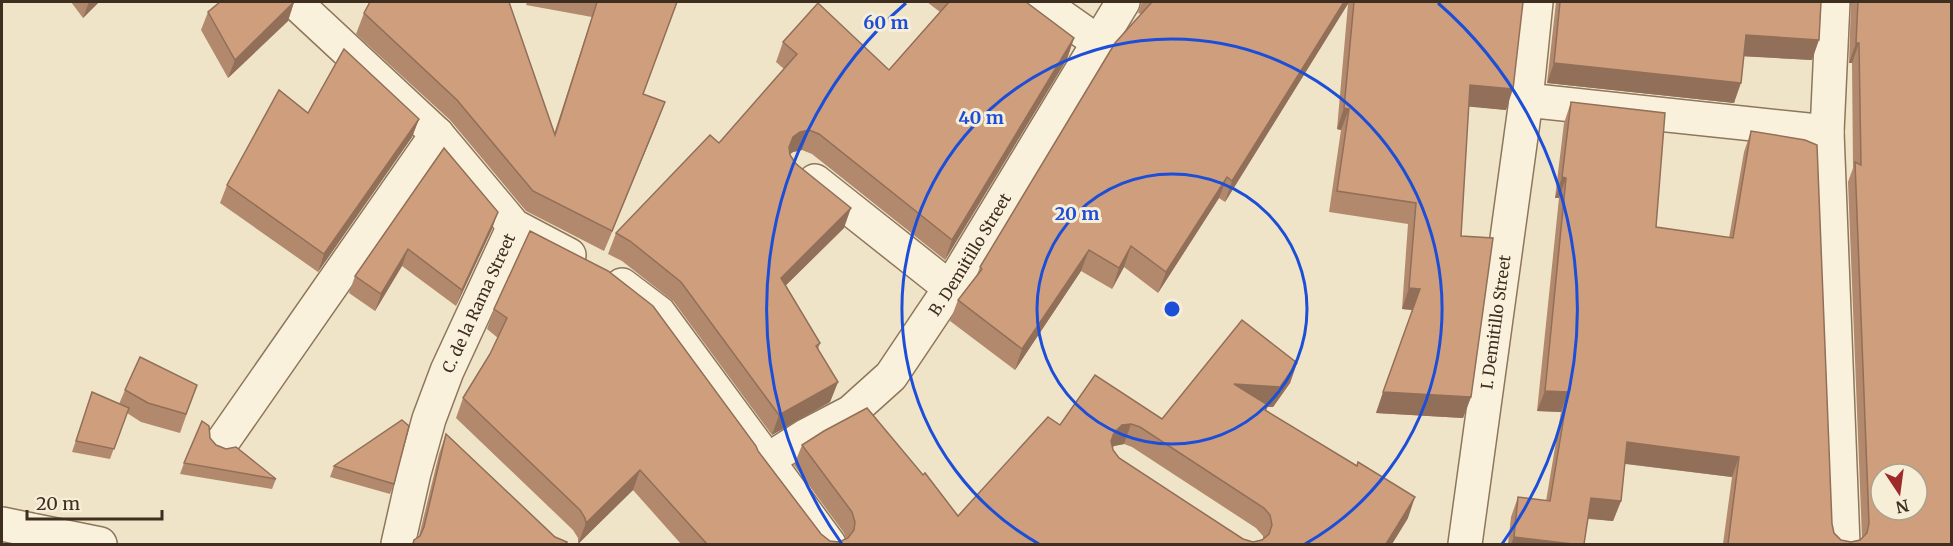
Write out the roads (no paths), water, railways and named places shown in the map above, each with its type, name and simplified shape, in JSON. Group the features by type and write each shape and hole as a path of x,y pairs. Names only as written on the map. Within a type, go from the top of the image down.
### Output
{"street":[{"name":"C. de la Rama Street","path":"295,2 437,134 514,226 447,372 439,429 414,474 398,544"},
{"path":"1041,2 1098,42"},
{"name":"B. Demitillo Street","path":"766,461 807,435 851,412 891,376 950,288 1123,2"},
{"name":"I. Demitillo Street","path":"1465,544 1526,100 1536,2"},
{"path":"1833,2 1827,132 1843,544"},
{"path":"1526,100 1827,132"},
{"path":"223,441 437,134"},
{"path":"800,169 950,288"},
{"path":"514,226 611,276 659,313 829,544"},
{"path":"2,524 100,544"}]}
